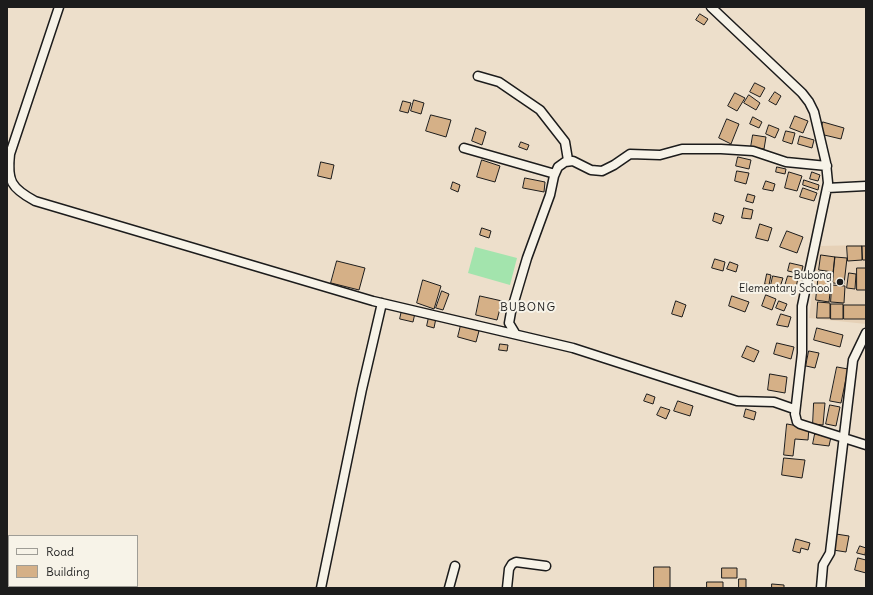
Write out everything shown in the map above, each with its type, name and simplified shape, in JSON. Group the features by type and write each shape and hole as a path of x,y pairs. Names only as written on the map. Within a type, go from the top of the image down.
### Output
{"street":[{"path":"59,7 10,154 10,176 14,186 21,194 44,205 382,303 515,333 580,350 730,399 743,402 774,402 794,409"},
{"path":"711,7 806,98 814,112 827,166 827,188 802,306 802,353 794,409 796,419 800,424 866,445"},
{"path":"478,76 499,82 540,110 565,142 568,160"},
{"path":"464,148 555,174"},
{"path":"515,333 509,323 527,258 550,195 555,174 561,164 568,160 573,160 591,170 602,171 630,154 660,154 676,150 721,149 753,151 786,162 827,166"},
{"path":"827,188 866,186"},
{"path":"321,588 362,389 382,303"},
{"path":"821,588 823,565 830,553 853,360 866,333"},
{"path":"507,588 509,569 512,564 516,562 546,566"},
{"path":"449,588 455,566"}],"shaded area":[{"name":"Bubong Elementary School","path":"866,245 866,324 809,318 818,246"}],"green space":[{"path":"475,247 517,258 510,285 468,273"}],"building":[{"path":"700,14 708,19 704,25 696,20"},
{"path":"755,83 765,88 760,97 750,92"},
{"path":"775,92 781,96 776,105 769,101"},
{"path":"735,93 745,98 737,111 728,106"},
{"path":"749,95 760,103 756,110 744,103"},
{"path":"414,100 424,103 421,114 411,111"},
{"path":"403,101 411,103 408,113 400,111"},
{"path":"431,115 451,120 446,137 426,131"},
{"path":"795,116 808,121 803,133 790,128"},
{"path":"753,117 762,122 759,128 750,124"},
{"path":"727,119 739,124 731,144 719,138"},
{"path":"823,122 844,128 841,139 820,134"},
{"path":"769,125 779,129 775,138 766,134"},
{"path":"476,128 486,132 482,145 472,141"},
{"path":"786,131 795,133 792,144 783,141"},
{"path":"753,135 766,137 764,149 751,147"},
{"path":"800,136 814,140 812,148 798,144"},
{"path":"521,142 529,145 527,150 519,147"},
{"path":"738,157 751,160 749,169 736,166"},
{"path":"482,160 500,166 495,182 477,177"},
{"path":"321,162 334,165 331,179 318,176"},
{"path":"777,167 786,169 785,174 776,172"},
{"path":"737,171 749,173 746,184 735,181"},
{"path":"789,172 802,176 797,191 785,188"},
{"path":"812,172 820,175 818,181 810,179"},
{"path":"525,178 545,182 544,192 523,188"},
{"path":"804,180 819,185 818,190 803,185"},
{"path":"766,181 775,184 773,191 763,189"},
{"path":"453,182 460,185 458,192 451,189"},
{"path":"803,188 817,193 814,201 800,197"},
{"path":"748,194 755,196 753,203 746,201"},
{"path":"744,208 753,210 751,219 742,218"},
{"path":"715,213 724,216 721,224 713,221"},
{"path":"760,224 772,228 768,241 756,238"},
{"path":"482,228 491,231 489,238 480,235"},
{"path":"787,231 803,237 797,253 780,247"},
{"path":"847,246 862,246 862,260 848,261"},
{"path":"862,246 866,246 866,260 863,260"},
{"path":"821,255 835,257 833,272 819,270"},
{"path":"835,257 847,258 844,284 833,283"},
{"path":"715,259 725,262 723,271 712,268"},
{"path":"337,261 365,268 359,290 331,283"},
{"path":"730,262 738,265 736,272 727,269"},
{"path":"790,263 803,266 801,274 788,271"},
{"path":"857,268 866,268 866,290 857,290"},
{"path":"819,272 832,274 829,302 816,300"},
{"path":"849,273 856,274 855,289 847,288"},
{"path":"767,274 771,275 769,285 765,284"},
{"path":"773,276 783,278 780,287 771,285"},
{"path":"788,276 798,278 795,292 784,289"},
{"path":"423,280 441,286 434,309 417,303"},
{"path":"832,285 845,286 844,303 831,302"},
{"path":"442,291 449,294 443,310 436,308"},
{"path":"766,295 776,299 772,310 762,306"},
{"path":"480,296 502,301 497,320 476,315"},
{"path":"732,296 749,302 745,312 729,306"},
{"path":"676,301 686,305 682,317 672,314"},
{"path":"779,301 787,304 784,311 776,308"},
{"path":"818,302 830,303 830,318 817,318"},
{"path":"831,304 843,304 843,319 831,319"},
{"path":"844,305 866,305 866,319 844,319"},
{"path":"402,310 415,313 413,322 400,319"},
{"path":"781,314 791,317 788,327 777,325"},
{"path":"429,317 436,318 434,328 427,326"},
{"path":"461,325 479,331 476,342 458,337"},
{"path":"817,328 843,335 840,347 814,340"},
{"path":"777,343 794,347 791,359 774,354"},
{"path":"500,344 508,345 507,351 499,350"},
{"path":"747,346 759,351 754,362 742,357"},
{"path":"809,351 819,353 815,368 806,366"},
{"path":"837,367 848,369 841,403 830,401"},
{"path":"770,374 787,377 785,393 768,390"},
{"path":"647,394 655,397 653,404 644,401"},
{"path":"678,401 693,406 690,416 674,411"},
{"path":"814,403 825,403 823,425 813,424"},
{"path":"830,405 840,407 836,426 826,424"},
{"path":"661,407 670,410 666,419 657,415"},
{"path":"746,409 756,412 754,420 744,417"},
{"path":"787,424 809,428 808,440 795,439 793,456 784,455"},
{"path":"815,434 831,437 829,446 813,444"},
{"path":"784,458 805,460 802,478 782,475"},
{"path":"836,534 849,536 846,552 833,550"},
{"path":"796,539 810,543 808,550 801,548 800,553 793,551"},
{"path":"860,546 866,548 865,555 857,553"},
{"path":"858,558 866,560 866,573 855,570"},
{"path":"654,567 670,567 670,588 654,588"},
{"path":"722,568 737,568 737,578 722,578"},
{"path":"739,579 746,579 746,588 739,588"},
{"path":"707,582 723,582 723,588 707,588"},
{"path":"772,584 784,585 784,588 772,588"}],"place":[{"name":"Bubong Elementary School","path":"840,282"}],"district":[{"name":"BUBONG","path":"528,308"}]}
